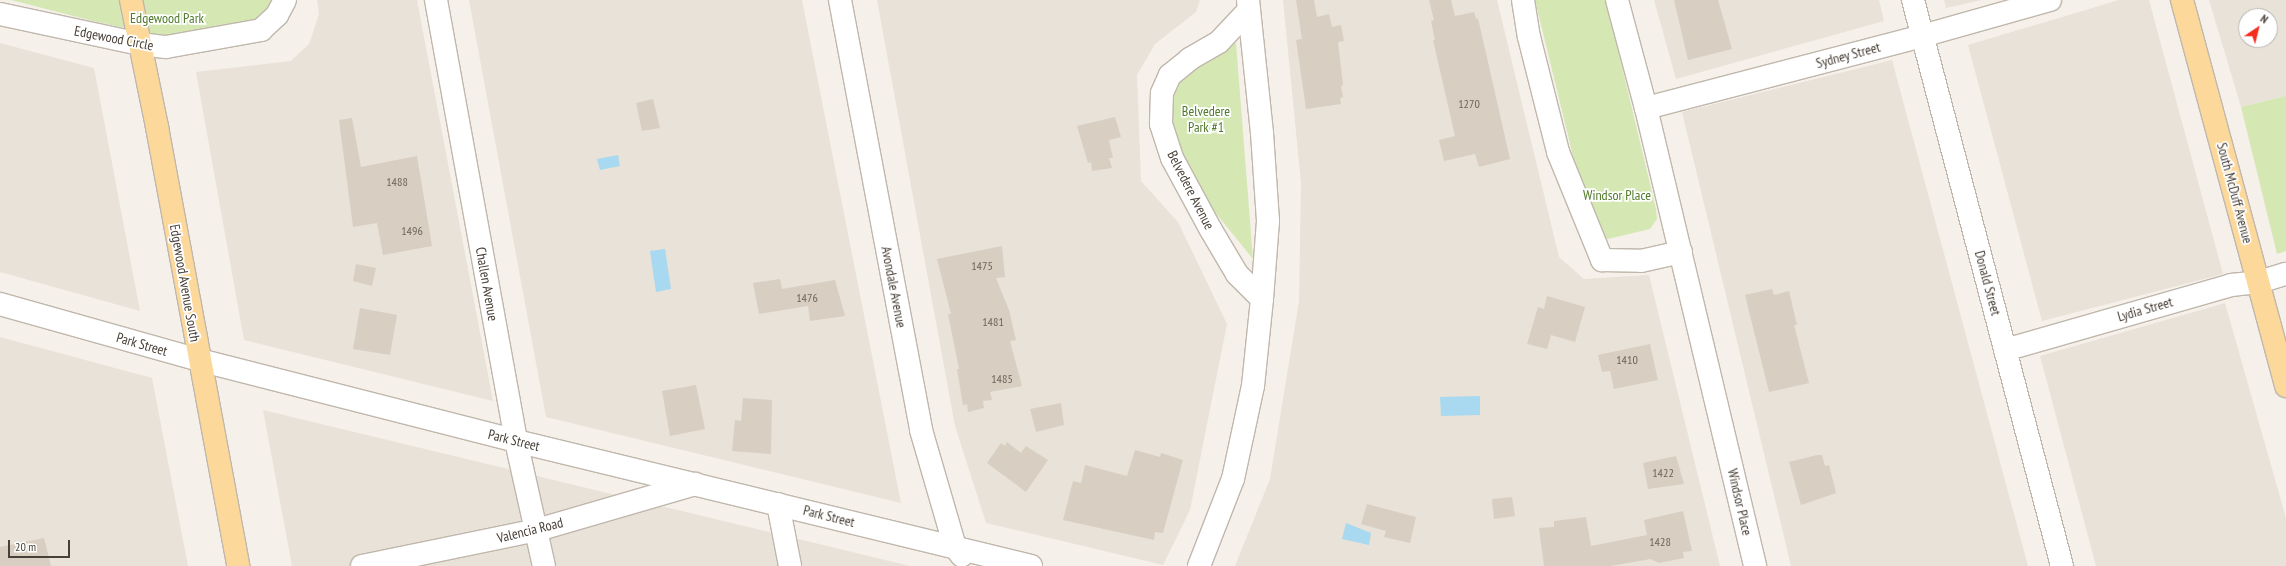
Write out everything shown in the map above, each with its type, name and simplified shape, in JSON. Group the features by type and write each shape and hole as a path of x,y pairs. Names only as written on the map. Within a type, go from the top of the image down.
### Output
{"main road":[{"name":"Edgewood Avenue South","path":"131,0 157,127 238,566"},
{"name":"South McDuff Avenue","path":"2182,0 2286,386"}],"street":[{"name":"Edgewood Circle","path":"0,14 140,44 166,47 261,30 277,15 285,0"},
{"name":"Challen Avenue","path":"436,0 516,440 544,566"},
{"name":"Avondale Avenue","path":"840,0 921,430 955,547 971,566"},
{"path":"1523,0 1529,38 1558,152 1602,260 1641,261 1681,252"},
{"name":"Windsor Place","path":"1617,0 1646,108 1755,566"},
{"name":"Donald Street","path":"1913,0 2062,566"},
{"name":"Sydney Street","path":"1646,108 1922,36 2050,0"},
{"name":"Belvedere Avenue","path":"1199,566 1233,479 1253,386 1262,299 1268,221 1262,133 1248,5"},
{"name":"Belvedere Avenue","path":"1248,5 1219,42 1190,59 1170,75 1162,93 1160,124 1172,158 1210,230 1237,274 1262,299"},
{"name":"Lydia Street","path":"2005,350 2231,285 2259,282 2286,274"},
{"name":"Park Street","path":"0,304 199,360 516,440 1031,566"},
{"name":"Valencia Road","path":"362,566 537,530 696,484"},
{"path":"778,504 790,566"}],"shaded area":[{"path":"317,0 417,0 493,401 244,340 196,72 291,61 309,44 319,14"},
{"path":"469,0 802,0 901,503 546,417"},
{"path":"877,0 1200,0 1196,12 1155,44 1137,75 1141,181 1178,222 1227,324 1190,510 1163,565 986,523 955,426"},
{"path":"1283,0 1497,0 1559,257 1584,279 1649,275 1720,566 1235,566 1270,479 1299,301 1301,183"},
{"path":"1654,0 1879,0 1884,21 1676,79"},
{"path":"1944,0 1982,0 1946,8"},
{"path":"2119,0 2149,0 2223,274 2042,321 1968,45"},
{"path":"2209,0 2286,0 2286,96 2241,107"},
{"path":"0,43 94,68 140,311 0,272"},
{"path":"1892,60 2028,566 1791,566 1682,112"},
{"path":"2225,303 2286,518 2286,566 2096,566 2040,356"},
{"path":"0,337 152,378 188,566 0,566"},
{"path":"263,410 910,566 292,566"}],"green space":[{"name":"Edgewood Park","path":"11,0 273,0 260,19 217,31 167,37 93,21"},
{"name":"Windsor Place","path":"1535,0 1606,0 1656,209 1657,219 1650,229 1608,239 1599,236 1589,222"},
{"name":"Belvedere Park #1","path":"1236,43 1253,259 1210,206 1187,167 1169,126 1170,105 1181,80 1203,61"},
{"path":"2286,96 2286,251 2277,254 2241,107"}],"water":[{"path":"618,155 620,166 600,170 597,159"},
{"path":"665,249 671,289 656,292 650,251"},
{"path":"1480,396 1480,415 1441,416 1440,397"},
{"path":"1346,523 1371,533 1369,545 1342,539"}],"building":[{"path":"1296,0 1314,0 1317,17 1329,14 1332,27 1341,25 1344,41 1338,42 1343,85 1341,86 1343,97 1340,98 1341,104 1306,109 1296,40 1302,39"},
{"path":"1429,0 1451,0 1455,16 1474,12 1476,19 1478,18 1510,159 1479,167 1475,154 1444,161 1439,140 1455,136 1433,40 1435,40 1431,21 1434,20"},
{"path":"1674,0 1718,0 1732,49 1688,60"},
{"path":"653,99 660,128 642,131 636,103"},
{"path":"1115,117 1121,137 1109,140 1113,158 1109,158 1112,168 1092,171 1091,162 1088,163 1077,126"},
{"path":"352,118 361,167 417,156 432,246 383,255 377,223 353,227 339,120"},
{"path":"1002,246 1005,277 996,278 1009,310 1016,340 1010,341 1022,386 990,392 992,400 983,401 984,408 968,412 967,404 963,405 957,369 959,369 948,314 951,314 937,259"},
{"path":"356,264 376,268 372,286 353,281"},
{"path":"780,279 782,289 835,280 845,316 810,321 808,306 759,314 753,283"},
{"path":"1772,289 1774,295 1789,291 1797,325 1794,325 1809,383 1769,392 1745,295"},
{"path":"1547,296 1585,307 1575,342 1551,335 1547,349 1527,344 1538,307 1544,309"},
{"path":"360,308 397,315 390,355 353,349"},
{"path":"1650,344 1658,380 1614,389 1610,371 1602,372 1598,355"},
{"path":"696,385 705,429 670,436 662,391"},
{"path":"743,398 772,400 771,454 732,451 735,420 741,421"},
{"path":"1061,403 1064,425 1036,432 1030,409"},
{"path":"1007,442 1021,453 1026,446 1048,460 1026,492 987,463 1001,443 1005,446"},
{"path":"1135,450 1160,457 1161,453 1183,460 1163,533 1155,532 1154,540 1063,520 1073,481 1081,483 1085,465 1127,476"},
{"path":"1822,455 1825,466 1829,465 1836,493 1801,505 1789,462"},
{"path":"1676,456 1684,484 1648,489 1643,463"},
{"path":"1512,497 1515,516 1494,519 1492,499"},
{"path":"1367,504 1416,517 1410,543 1384,537 1386,531 1361,524"},
{"path":"1683,511 1692,551 1683,552 1684,558 1659,563 1651,559 1610,566 1544,566 1539,528 1554,527 1554,521 1586,517 1591,546 1647,535 1644,520"},
{"path":"44,538 51,566 0,566 0,547"}]}
